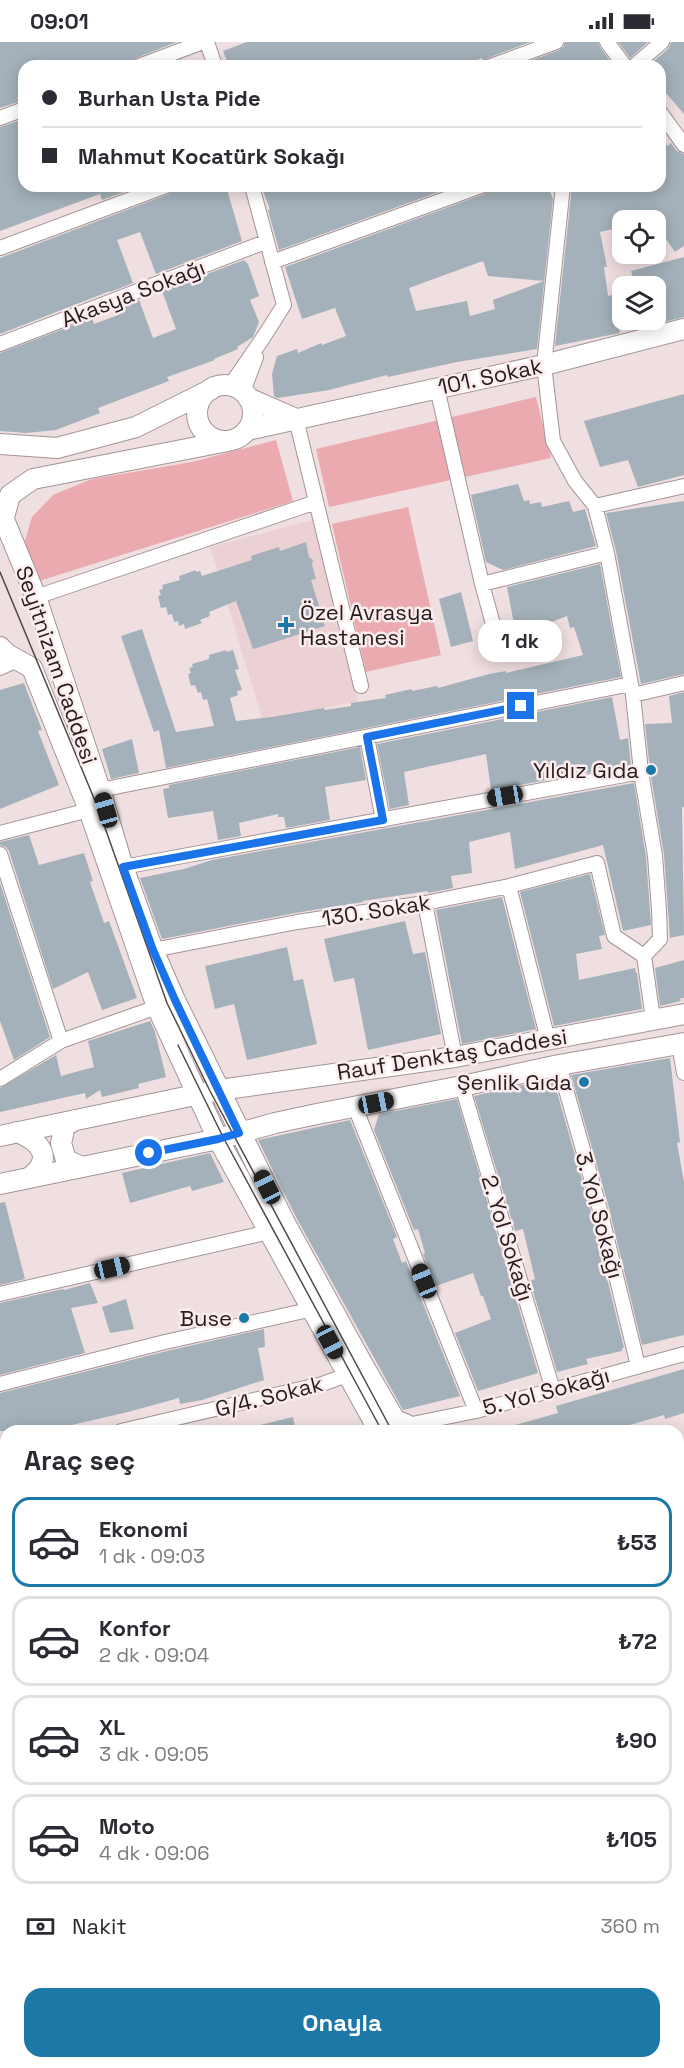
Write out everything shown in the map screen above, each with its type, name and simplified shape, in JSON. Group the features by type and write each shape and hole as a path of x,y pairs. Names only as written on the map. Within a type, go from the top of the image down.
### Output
{"main road":[{"name":"101. Sokak","path":"247,430 544,366 684,329"},
{"path":"0,444 57,448 136,427 223,385 296,419"},
{"path":"210,390 199,404 199,422 210,437 228,441"},
{"path":"2,513 10,495 33,479 235,439 247,430 253,414 241,392"},
{"name":"Seyitnizam Caddesi","path":"2,513 36,597 123,867 153,950 175,1000 285,1223 395,1420 404,1425"},
{"name":"Seyitnizam Caddesi","path":"0,647 7,654 8,664 32,669 89,810 157,1007 196,1094 218,1139 376,1425"},
{"name":"Rauf Denktaş Caddesi","path":"8,1134 219,1089 455,1057 684,1014"},
{"name":"Rauf Denktaş Caddesi","path":"0,1184 218,1139 275,1123 559,1065 682,1043"},
{"path":"75,1120 65,1125 60,1143 66,1160 80,1166"},
{"path":"8,1134 35,1141 43,1153 43,1163 39,1171 30,1177"}],"street":[{"path":"156,60 205,42 212,60"},
{"path":"507,60 556,42"},
{"path":"607,42 620,60"},
{"path":"641,60 662,42"},
{"path":"0,118 18,111"},
{"path":"666,120 684,145"},
{"path":"0,248 150,192"},
{"path":"241,392 264,338 284,305 254,192"},
{"path":"272,262 464,192"},
{"path":"562,192 544,366 553,441 575,481 595,506 607,553 632,689 641,772 655,856 659,910 660,939 644,956 654,1019"},
{"name":"Akasya Sokağı","path":"0,344 266,242"},
{"path":"437,388 496,635"},
{"path":"296,419 361,686"},
{"path":"595,506 684,486"},
{"path":"36,597 316,502"},
{"path":"482,584 607,553"},
{"path":"100,790 367,737 632,689 684,683"},
{"path":"367,737 383,820"},
{"path":"123,867 641,772"},
{"path":"0,833 89,810"},
{"path":"0,854 62,1041"},
{"name":"130. Sokak","path":"153,950 297,922 425,903 509,886 597,863 614,936 644,956"},
{"path":"509,886 548,1040"},
{"path":"425,903 455,1057"},
{"path":"1,1076 62,1041 157,1007"},
{"path":"682,1043 684,1073"},
{"name":"3. Yol Sokağı","path":"559,1065 599,1206 638,1366"},
{"name":"2. Yol Sokağı","path":"462,1086 553,1390"},
{"path":"355,1107 477,1411"},
{"path":"0,1294 269,1232"},
{"path":"0,1384 165,1342 313,1309"},
{"name":"5. Yol Sokağı","path":"421,1425 684,1354"},
{"name":"G/4. Sokak","path":"147,1425 322,1384 347,1375"}],"shaded area":[{"path":"536,397 551,458 329,507 316,449"},
{"path":"276,440 293,501 39,581 24,544 32,517 53,495 92,479 192,462"},
{"path":"408,507 441,655 366,672 332,524"},
{"name":"Özel Avrasya Hastanesi","path":"313,520 358,702 262,718 210,547"}],"building":[{"path":"0,42 177,42 133,60 18,60 18,102 0,108"},
{"path":"247,42 530,42 486,60 482,58 477,60 227,60 223,51"},
{"path":"565,42 598,42 610,60 533,60 563,47"},
{"path":"618,42 648,42 630,58"},
{"path":"671,42 684,42 684,114 666,93 666,60 655,60 668,49"},
{"path":"18,121 18,192 124,192 102,200 100,194 0,231 0,127"},
{"path":"671,143 677,151 684,154 684,246 675,252 666,239 666,210 612,210 612,229 600,232 607,267 604,267 608,296 612,295 612,330 619,330 620,333 555,346 571,192 666,192 666,144 668,146"},
{"path":"172,192 228,192 242,241 156,274 140,232 117,240 133,283 0,334 0,258"},
{"path":"263,192 438,192 279,250 268,210 270,209"},
{"path":"487,192 550,192 553,199 537,349 457,362 388,377 387,375 329,390 278,398 274,396 272,374 277,356 297,349 298,353 346,336 335,308 302,319 285,267","holes":["483,261 488,276 544,281 493,300 495,309 470,316 467,301 416,311 409,288"]},
{"path":"684,257 684,317 666,322 666,276 632,276 631,271 666,264 666,262"},
{"path":"244,260 248,264 259,296 250,300 259,322 253,337 237,347 238,349 167,377 169,381 98,408 100,413 56,430 26,433 0,431 0,353 92,318 94,324 118,315 116,309 139,300 153,338 176,329 162,291"},
{"path":"684,394 684,475 638,487 628,460 600,467 584,421"},
{"path":"518,484 524,501 529,500 530,504 541,502 542,507 569,501 573,512 585,509 596,546 503,570 486,562 471,495"},
{"path":"684,501 684,674 641,684 616,551 606,513"},
{"path":"306,542 309,557 313,560 316,579 311,580 325,626 253,649 236,601 209,612 210,616 200,620 202,623 185,629 184,624 179,626 178,621 174,622 172,614 168,615 166,607 161,608 159,590 163,589 162,585 180,580 179,576 196,570 196,572 200,571 202,576 252,560 251,556 279,547 280,551"},
{"path":"600,564 621,677 166,768 159,730 154,732 121,636 142,629 176,732 214,726 207,699 203,700 201,692 198,693 195,685 191,686 188,674 191,673 189,668 193,667 192,664 209,659 209,655 226,650 226,652 233,650 239,669 235,670 242,690 237,691 238,695 230,698 236,721 324,708 325,710 351,706 351,703 386,698 385,695 412,689 412,691 437,686 438,688 489,674 506,671 506,673 583,655 574,627 570,628 567,616 539,627 540,629 533,632 534,635 517,640 507,587"},
{"path":"461,592 473,641 451,647 439,599"},
{"path":"24,683 42,730 38,731 59,785 0,809 0,690"},
{"path":"684,692 684,807 682,807 684,935 670,938 664,855 645,724 672,723 669,696"},
{"path":"612,697 620,740 628,738 631,765 491,790 486,754 404,772 409,805 390,809 377,744"},
{"path":"132,739 139,773 111,779 102,749"},
{"path":"360,747 366,780 325,787 330,820 286,828 284,817 278,817 278,814 239,823 241,836 218,840 213,811 168,818 163,789 169,788 169,785"},
{"path":"634,783 646,857 651,925 623,931 603,845 515,869 510,832 469,842 472,873 451,876 453,888 363,901 162,939 140,878 184,869 212,860"},
{"path":"29,835 39,865 84,853 93,881 90,882 104,923 109,921 137,998 102,1010 88,972 53,989 9,851 0,845 0,842"},
{"path":"590,874 605,935 599,936 602,949 576,954 579,980 635,968 642,1009 554,1026 520,892"},
{"path":"0,883 50,1037 14,1060 0,1021"},
{"path":"502,897 536,1029 462,1044 436,910"},
{"path":"405,921 413,954 425,952 441,1034 368,1050 354,978 334,982 324,939"},
{"path":"287,947 294,981 303,979 317,1044 247,1060 234,1004 215,1009 205,966"},
{"path":"684,960 684,998 680,998 681,1001 660,1006 655,968"},
{"path":"150,1021 166,1077 138,1084 139,1088 102,1097 100,1090 86,1099 85,1093 0,1112 0,1088 56,1055 61,1076 94,1067 88,1041"},
{"path":"670,1058 680,1142 677,1143 684,1182 684,1335 642,1345 608,1204 571,1075"},
{"path":"553,1078 590,1208 624,1348 622,1351 586,1359 588,1364 557,1372 530,1281 535,1279 523,1229 515,1231 474,1096"},
{"path":"457,1099 538,1373 478,1391 455,1333 491,1319 483,1296 481,1296 473,1273 436,1286 423,1254 425,1253 418,1229 414,1230 374,1130 379,1114"},
{"path":"350,1120 397,1237 393,1239 402,1263 406,1261 460,1396 403,1410 296,1217 258,1140"},
{"path":"210,1153 224,1182 192,1191 190,1186 130,1203 122,1173"},
{"path":"5,1202 25,1279 0,1285 0,1203"},
{"path":"90,1283 98,1303 71,1308 85,1353 0,1375 0,1303"},
{"path":"126,1299 134,1329 110,1333 102,1307"},
{"path":"264,1329 265,1347 258,1348 264,1380 202,1400 180,1404 179,1398 72,1425 0,1425 0,1393"},
{"path":"684,1369 684,1413 665,1419 664,1415 630,1425 515,1425 558,1413 556,1406"},
{"path":"293,1417 295,1425 260,1425"}],"tram line":[{"path":"0,572 98,808 167,1003 210,1091 389,1425"},
{"path":"178,1045 223,1137 379,1425"}],"place":[{"name":"Özel Avrasya Hastanesi","path":"286,625"},
{"name":"Yıldız Gıda","path":"651,770"},
{"name":"Şenlik Gıda","path":"584,1082"},
{"name":"Buse","path":"244,1318"}],"route":[{"path":"149,1153 239,1133 153,950 123,867 383,820 367,737 521,706"}]}
